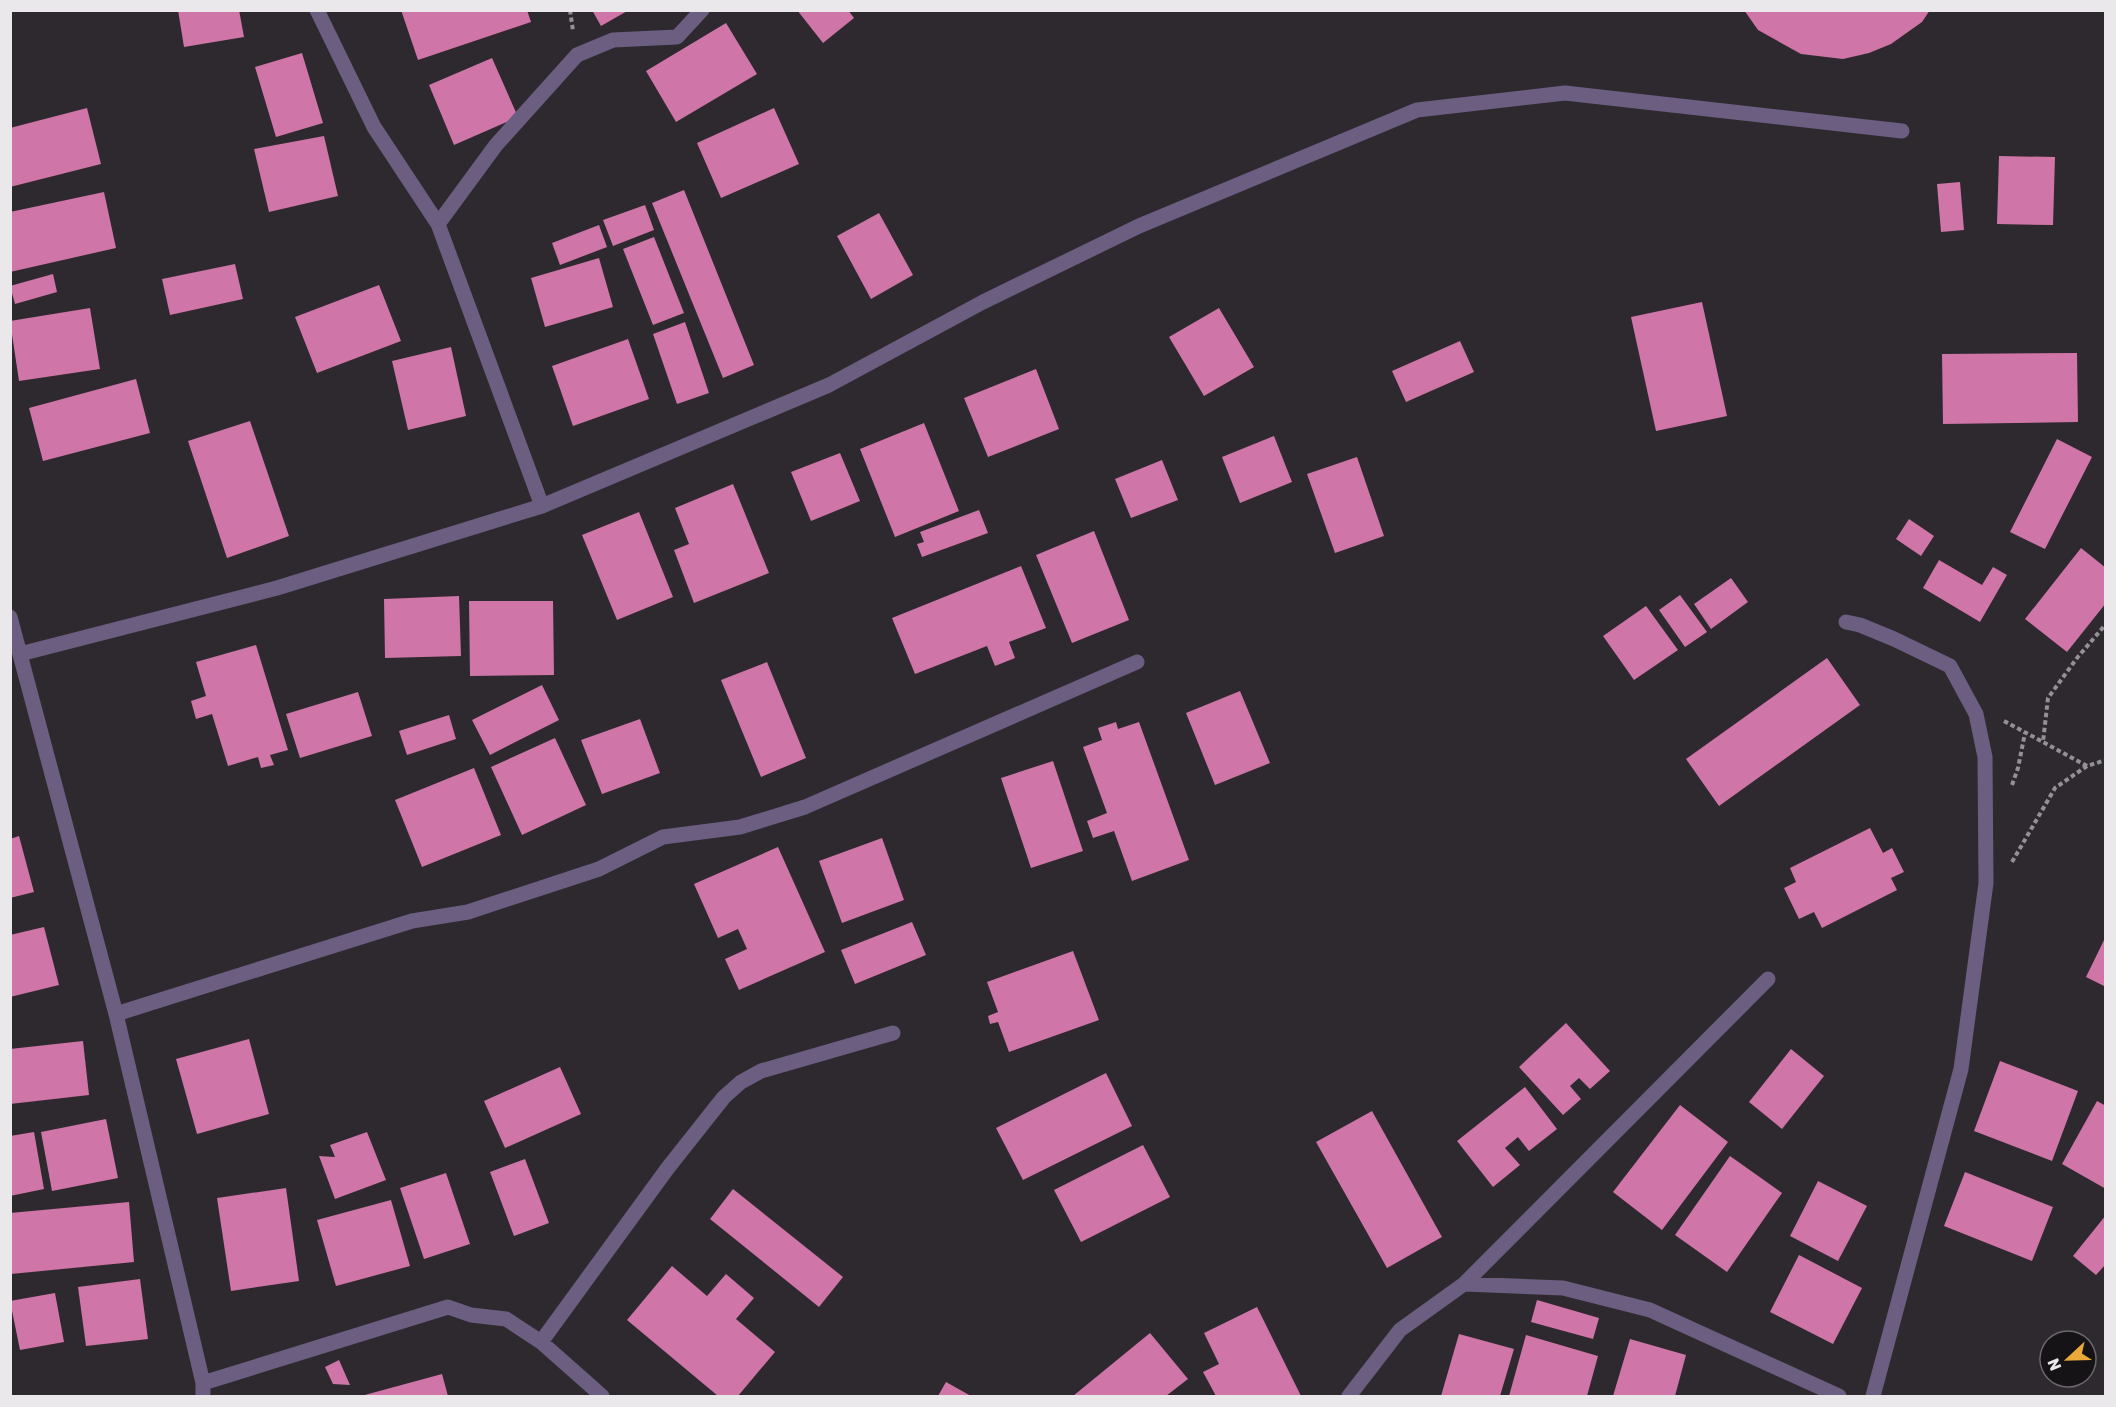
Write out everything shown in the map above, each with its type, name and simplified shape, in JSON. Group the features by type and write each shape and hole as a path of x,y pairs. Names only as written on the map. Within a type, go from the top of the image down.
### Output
{"street":[{"path":"317,10 374,127 438,224 542,506"},
{"path":"438,224 496,145 577,55 613,40 677,37 702,10"},
{"path":"20,654 277,588 542,506 829,385 983,302 1139,226 1417,110 1565,93 1902,131"},
{"path":"10,617 116,1014 203,1390 448,1307 471,1315 506,1319 541,1342 602,1396"},
{"path":"1846,622 1860,625 1894,639 1950,666 1976,714 1985,757 1986,882 1961,1069 1873,1396"},
{"path":"116,1014 412,921 468,912 599,869 663,837 740,827 805,807 1137,662"},
{"path":"1349,1396 1400,1330 1464,1284 1768,979"},
{"path":"541,1342 667,1169 724,1097 741,1082 760,1071 893,1033"},
{"path":"1464,1284 1563,1288 1650,1310 1839,1396"}],"path":[{"path":"2043,742 2048,698 2077,658 2106,624"},
{"path":"1976,714 1986,711 2087,766"},
{"path":"1986,882 2008,868 2055,788 2087,766 2106,760"}],"building":[{"path":"178,10 239,10 244,37 184,47"},
{"path":"401,10 527,10 531,22 418,60"},
{"path":"592,10 629,10 601,26"},
{"path":"797,10 848,10 854,18 823,43"},
{"path":"1744,10 1930,10 1922,22 1891,44 1869,53 1843,59 1801,54 1758,30"},
{"path":"726,23 757,74 676,122 646,71"},
{"path":"302,53 323,123 276,137 255,67"},
{"path":"492,58 518,117 454,145 429,85"},
{"path":"87,108 101,164 10,187 10,128"},
{"path":"774,108 799,164 721,198 697,143"},
{"path":"324,136 338,196 269,212 254,149"},
{"path":"1999,156 2055,157 2053,225 1997,224"},
{"path":"1960,182 1964,230 1941,232 1937,184"},
{"path":"684,190 754,365 723,378 652,203"},
{"path":"104,192 116,248 10,272 10,212"},
{"path":"645,205 654,230 613,246 603,220"},
{"path":"879,213 913,275 871,299 837,236"},
{"path":"599,225 607,247 560,265 552,243"},
{"path":"654,237 684,313 653,325 623,249"},
{"path":"599,258 613,307 545,327 531,278"},
{"path":"235,264 243,299 170,315 162,279"},
{"path":"53,274 57,292 15,304 10,286"},
{"path":"379,285 401,341 317,373 295,317"},
{"path":"1702,302 1727,416 1656,431 1631,317"},
{"path":"90,308 100,369 19,381 10,321"},
{"path":"1219,308 1254,367 1204,396 1169,337"},
{"path":"685,322 709,393 677,404 653,334"},
{"path":"628,339 649,399 573,426 552,366"},
{"path":"1460,341 1474,372 1406,402 1392,371"},
{"path":"451,347 466,416 408,430 392,361"},
{"path":"2077,353 2078,422 1943,424 1942,354"},
{"path":"1036,369 1059,429 988,457 964,398"},
{"path":"136,379 150,433 43,461 29,408"},
{"path":"250,421 289,536 227,558 188,441"},
{"path":"924,423 959,511 895,537 860,449"},
{"path":"1274,436 1292,482 1240,503 1222,457"},
{"path":"2057,439 2092,457 2045,549 2010,532"},
{"path":"840,453 860,501 811,521 791,472"},
{"path":"1357,457 1384,536 1335,553 1307,474"},
{"path":"1162,460 1178,500 1131,518 1115,479"},
{"path":"733,484 769,573 694,603 674,550 689,544 675,508"},
{"path":"979,510 988,533 922,557 917,544 924,542 920,532"},
{"path":"639,512 673,597 617,620 582,535"},
{"path":"1909,519 1934,536 1921,556 1896,539"},
{"path":"1094,531 1129,620 1072,643 1036,555"},
{"path":"2081,548 2106,568 2106,603 2067,652 2025,619"},
{"path":"1939,560 1982,585 1993,567 2007,575 1980,622 1923,588"},
{"path":"1021,566 1046,628 1009,642 1015,658 995,666 987,646 915,674 892,618"},
{"path":"1731,578 1748,602 1711,629 1694,604"},
{"path":"1680,595 1707,632 1685,647 1659,610"},
{"path":"459,596 461,656 385,658 384,599"},
{"path":"469,601 553,601 554,675 470,676"},
{"path":"1646,606 1678,650 1634,680 1603,636"},
{"path":"256,645 288,750 270,755 274,765 261,768 258,757 228,766 212,714 196,719 191,701 206,696 196,662"},
{"path":"1827,658 1860,705 1719,806 1686,759"},
{"path":"767,662 806,758 761,777 721,680"},
{"path":"542,685 559,720 490,755 472,720"},
{"path":"1240,691 1270,763 1215,785 1186,713"},
{"path":"358,692 372,736 300,758 286,714"},
{"path":"449,715 456,739 407,755 399,731"},
{"path":"640,719 660,773 602,794 581,740"},
{"path":"1116,722 1118,729 1139,722 1189,860 1132,881 1114,831 1093,838 1087,821 1107,813 1083,747 1102,740 1098,728"},
{"path":"555,738 586,805 522,835 491,767"},
{"path":"1053,761 1083,851 1031,868 1001,778"},
{"path":"474,768 501,835 422,867 395,800"},
{"path":"1870,828 1883,853 1892,848 1904,872 1891,878 1897,890 1822,928 1814,912 1799,919 1784,888 1796,882 1790,868"},
{"path":"19,836 34,892 10,898 10,839"},
{"path":"882,838 904,900 842,923 819,861"},
{"path":"778,847 825,952 739,990 725,959 747,949 738,929 718,938 694,884"},
{"path":"912,922 926,955 855,984 841,950"},
{"path":"44,927 59,985 10,997 10,935"},
{"path":"2106,936 2106,987 2086,977"},
{"path":"1073,951 1099,1020 1009,1052 998,1022 990,1024 988,1016 998,1012 987,982"},
{"path":"1566,1023 1610,1071 1590,1089 1579,1078 1570,1086 1581,1099 1563,1115 1519,1067"},
{"path":"249,1039 269,1114 197,1134 176,1059"},
{"path":"83,1041 89,1095 10,1104 10,1049"},
{"path":"1791,1049 1824,1076 1782,1129 1749,1102"},
{"path":"2000,1061 2078,1091 2052,1161 1974,1131"},
{"path":"560,1067 581,1114 505,1148 484,1101"},
{"path":"1106,1073 1132,1126 1023,1180 996,1128"},
{"path":"1525,1087 1557,1129 1529,1151 1518,1137 1505,1148 1520,1165 1493,1187 1457,1141"},
{"path":"2097,1101 2106,1106 2106,1189 2062,1164"},
{"path":"1680,1105 1728,1142 1662,1230 1613,1192"},
{"path":"1372,1111 1442,1237 1387,1268 1316,1142"},
{"path":"106,1119 118,1178 52,1191 41,1132"},
{"path":"34,1132 44,1189 10,1196 10,1136"},
{"path":"367,1132 386,1180 335,1199 319,1156 335,1157 330,1145"},
{"path":"1143,1145 1170,1197 1081,1242 1054,1190"},
{"path":"1730,1156 1782,1193 1727,1272 1675,1235"},
{"path":"525,1159 549,1223 514,1236 490,1172"},
{"path":"1965,1172 2053,1207 2032,1261 1944,1226"},
{"path":"446,1173 470,1244 424,1259 400,1188"},
{"path":"1818,1181 1867,1206 1838,1261 1790,1236"},
{"path":"286,1188 299,1281 231,1291 217,1198"},
{"path":"733,1189 843,1277 819,1307 710,1219"},
{"path":"391,1200 410,1266 336,1286 317,1220"},
{"path":"129,1202 134,1262 11,1274 10,1213"},
{"path":"2106,1215 2106,1264 2096,1275 2073,1256"},
{"path":"1799,1255 1862,1288 1833,1344 1770,1312"},
{"path":"672,1266 707,1296 726,1274 754,1298 736,1319 775,1352 738,1396 718,1396 627,1320"},
{"path":"140,1279 148,1339 86,1346 78,1287"},
{"path":"55,1293 64,1342 20,1350 10,1301"},
{"path":"1537,1300 1599,1318 1593,1339 1531,1322"},
{"path":"1257,1307 1301,1396 1216,1396 1203,1372 1219,1364 1204,1333"},
{"path":"1150,1333 1188,1379 1166,1396 1073,1396"},
{"path":"1459,1334 1514,1349 1500,1396 1441,1396"},
{"path":"1526,1335 1598,1356 1587,1396 1509,1396"},
{"path":"1630,1339 1686,1355 1675,1396 1613,1396"},
{"path":"339,1360 350,1385 333,1384 325,1367"},
{"path":"442,1374 448,1396 361,1396"},
{"path":"946,1382 971,1396 938,1396"}]}
